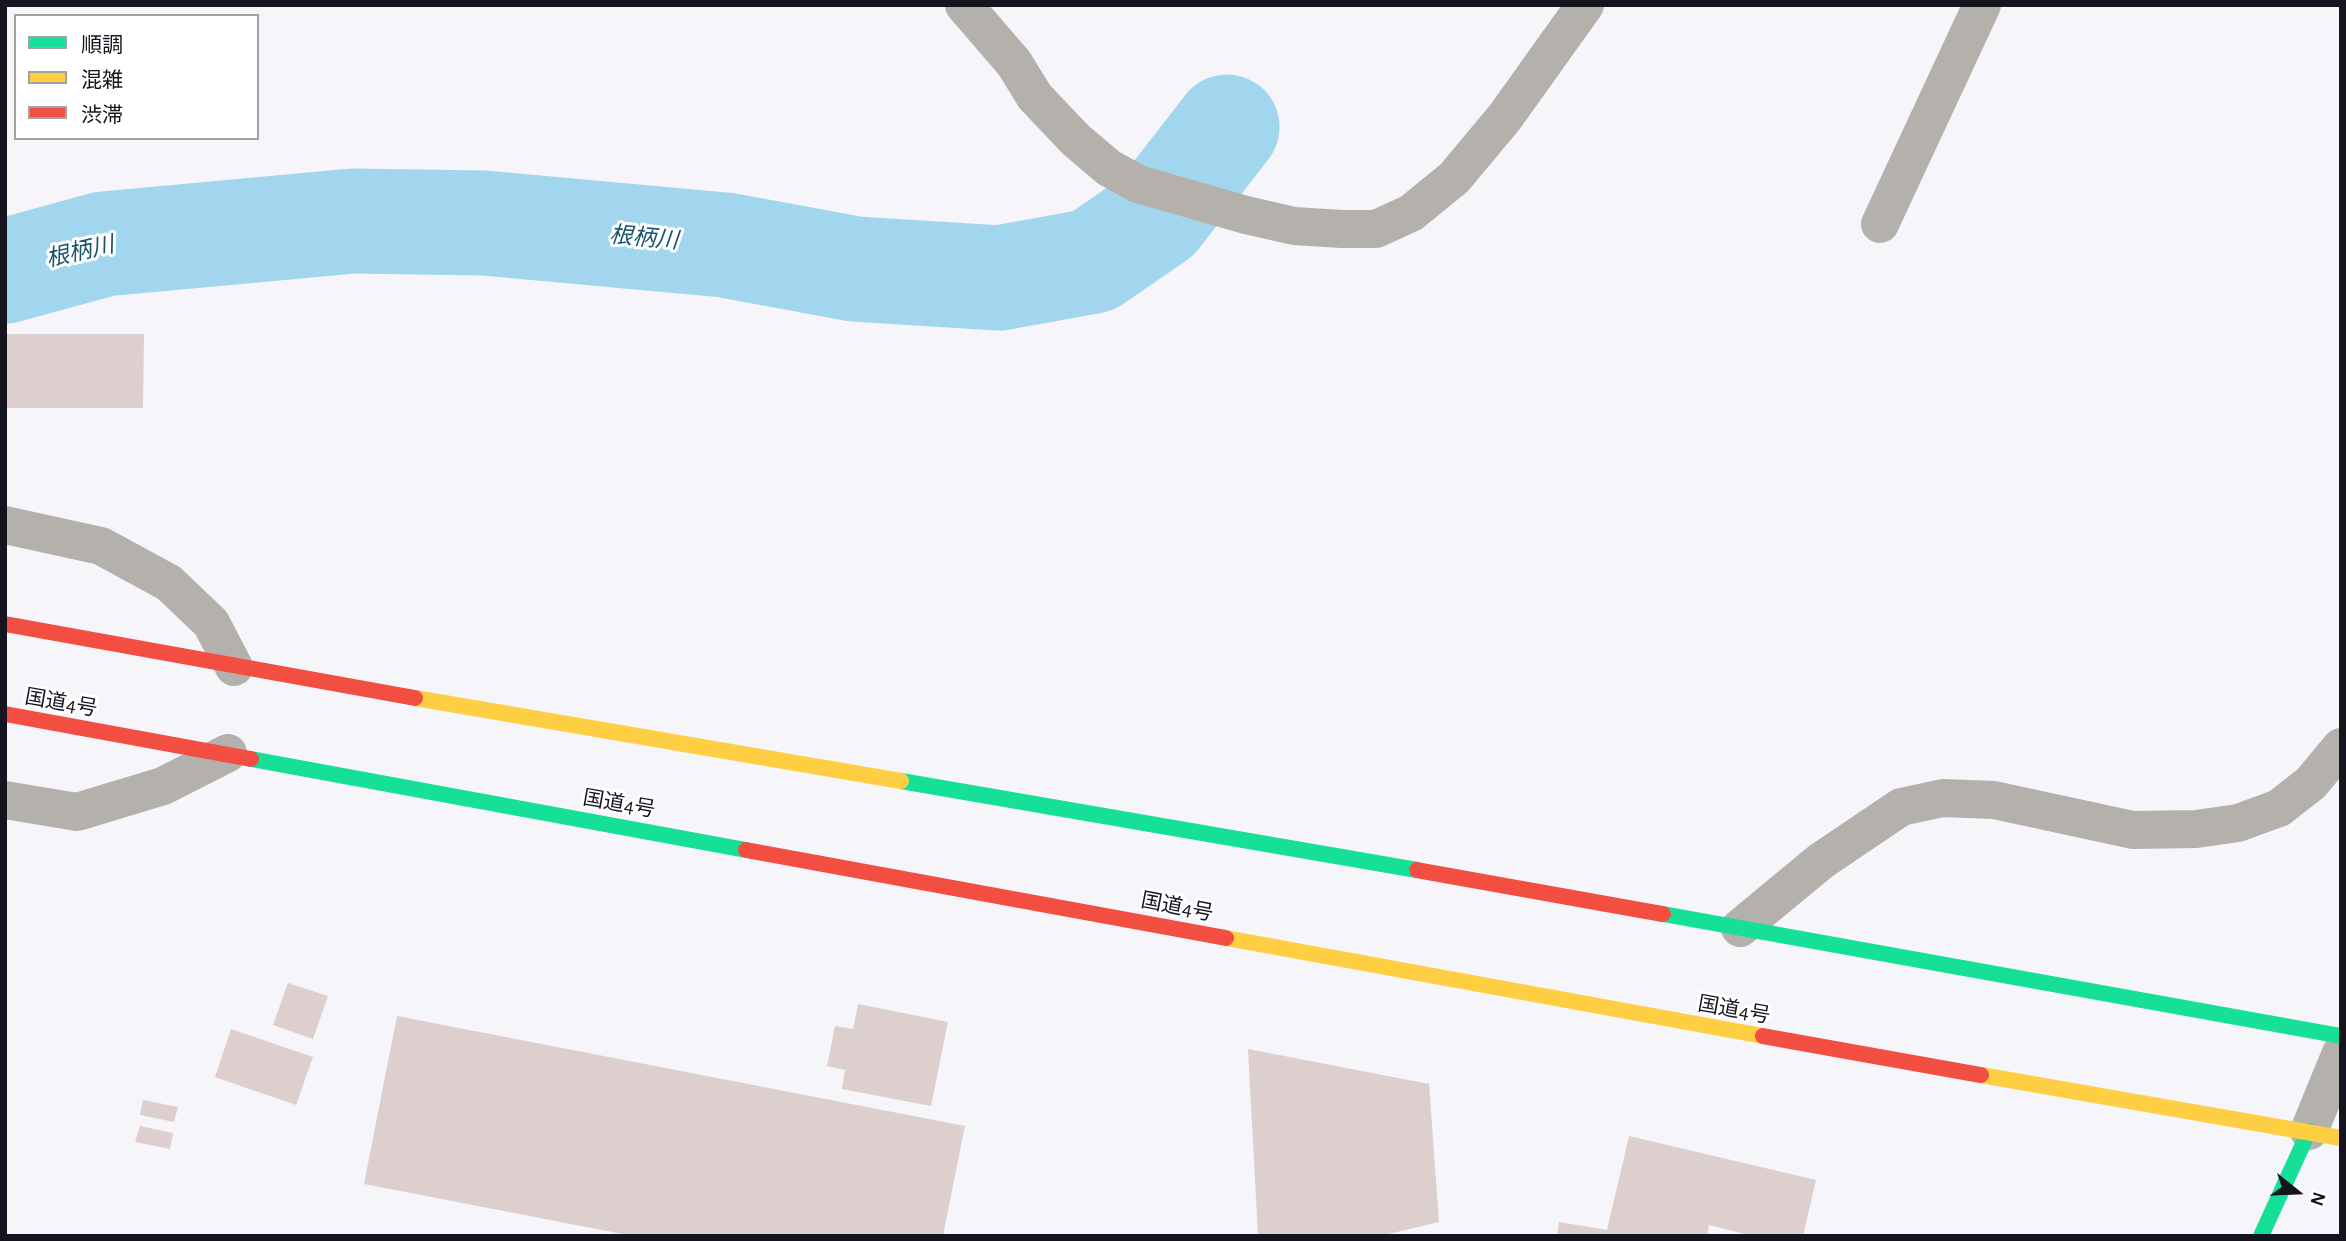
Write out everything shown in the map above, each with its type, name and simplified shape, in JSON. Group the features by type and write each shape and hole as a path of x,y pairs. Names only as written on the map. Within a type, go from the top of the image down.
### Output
{"main road":[{"path":"5,624 234,667 1369,861 2341,1036"},
{"name":"国道4号","path":"5,714 1705,1026 2325,1134"},
{"path":"2261,1236 2325,1134"}],"street":[{"path":"964,5 1014,63 1035,97 1076,140 1109,169 1138,184 1294,226 1376,229 1411,213 1454,178 1505,117 1585,5"},
{"path":"1880,225 1982,5"},
{"path":"5,525 101,546 169,583 211,623 234,667"},
{"path":"1740,928 1821,861 1901,807 1943,798 1994,800 2133,830 2206,828 2238,823 2279,808 2311,783 2341,747"},
{"path":"5,800 77,812 163,786 228,753"},
{"path":"2325,1134 2341,1054"}],"building":[{"path":"5,334 144,334 143,408 5,408"},
{"path":"288,983 328,996 313,1039 273,1025"},
{"path":"858,1004 948,1022 931,1106 842,1089 845,1070 827,1066 835,1026 853,1029"},
{"path":"397,1016 965,1126 943,1236 633,1236 364,1184"},
{"path":"231,1029 313,1057 296,1105 215,1077"},
{"path":"1248,1049 1429,1084 1439,1222 1380,1236 1258,1236"},
{"path":"143,1100 178,1107 174,1122 140,1115"},
{"path":"140,1126 173,1133 170,1149 135,1142"},
{"path":"1629,1136 1816,1180 1803,1236 1753,1236 1709,1225 1707,1236 1557,1236 1559,1222 1607,1230"}],"waterway":[{"name":"根柄川","path":"5,271 104,244 353,221 484,223 725,245 855,269 999,278 1093,261 1157,217 1227,127"}],"traffic: fast":[{"path":"251,759 746,850"},
{"path":"901,781 1417,870"},
{"path":"1663,914 2341,1036"},
{"path":"2261,1236 2309,1131"}],"traffic: slow":[{"path":"415,698 901,781"},
{"path":"1226,938 1763,1036"},
{"path":"1981,1075 2341,1138"}],"traffic: jam":[{"path":"5,624 415,698"},
{"path":"5,714 251,759"},
{"path":"746,850 1226,938"},
{"path":"1417,870 1663,914"},
{"path":"1763,1036 1981,1075"}]}
